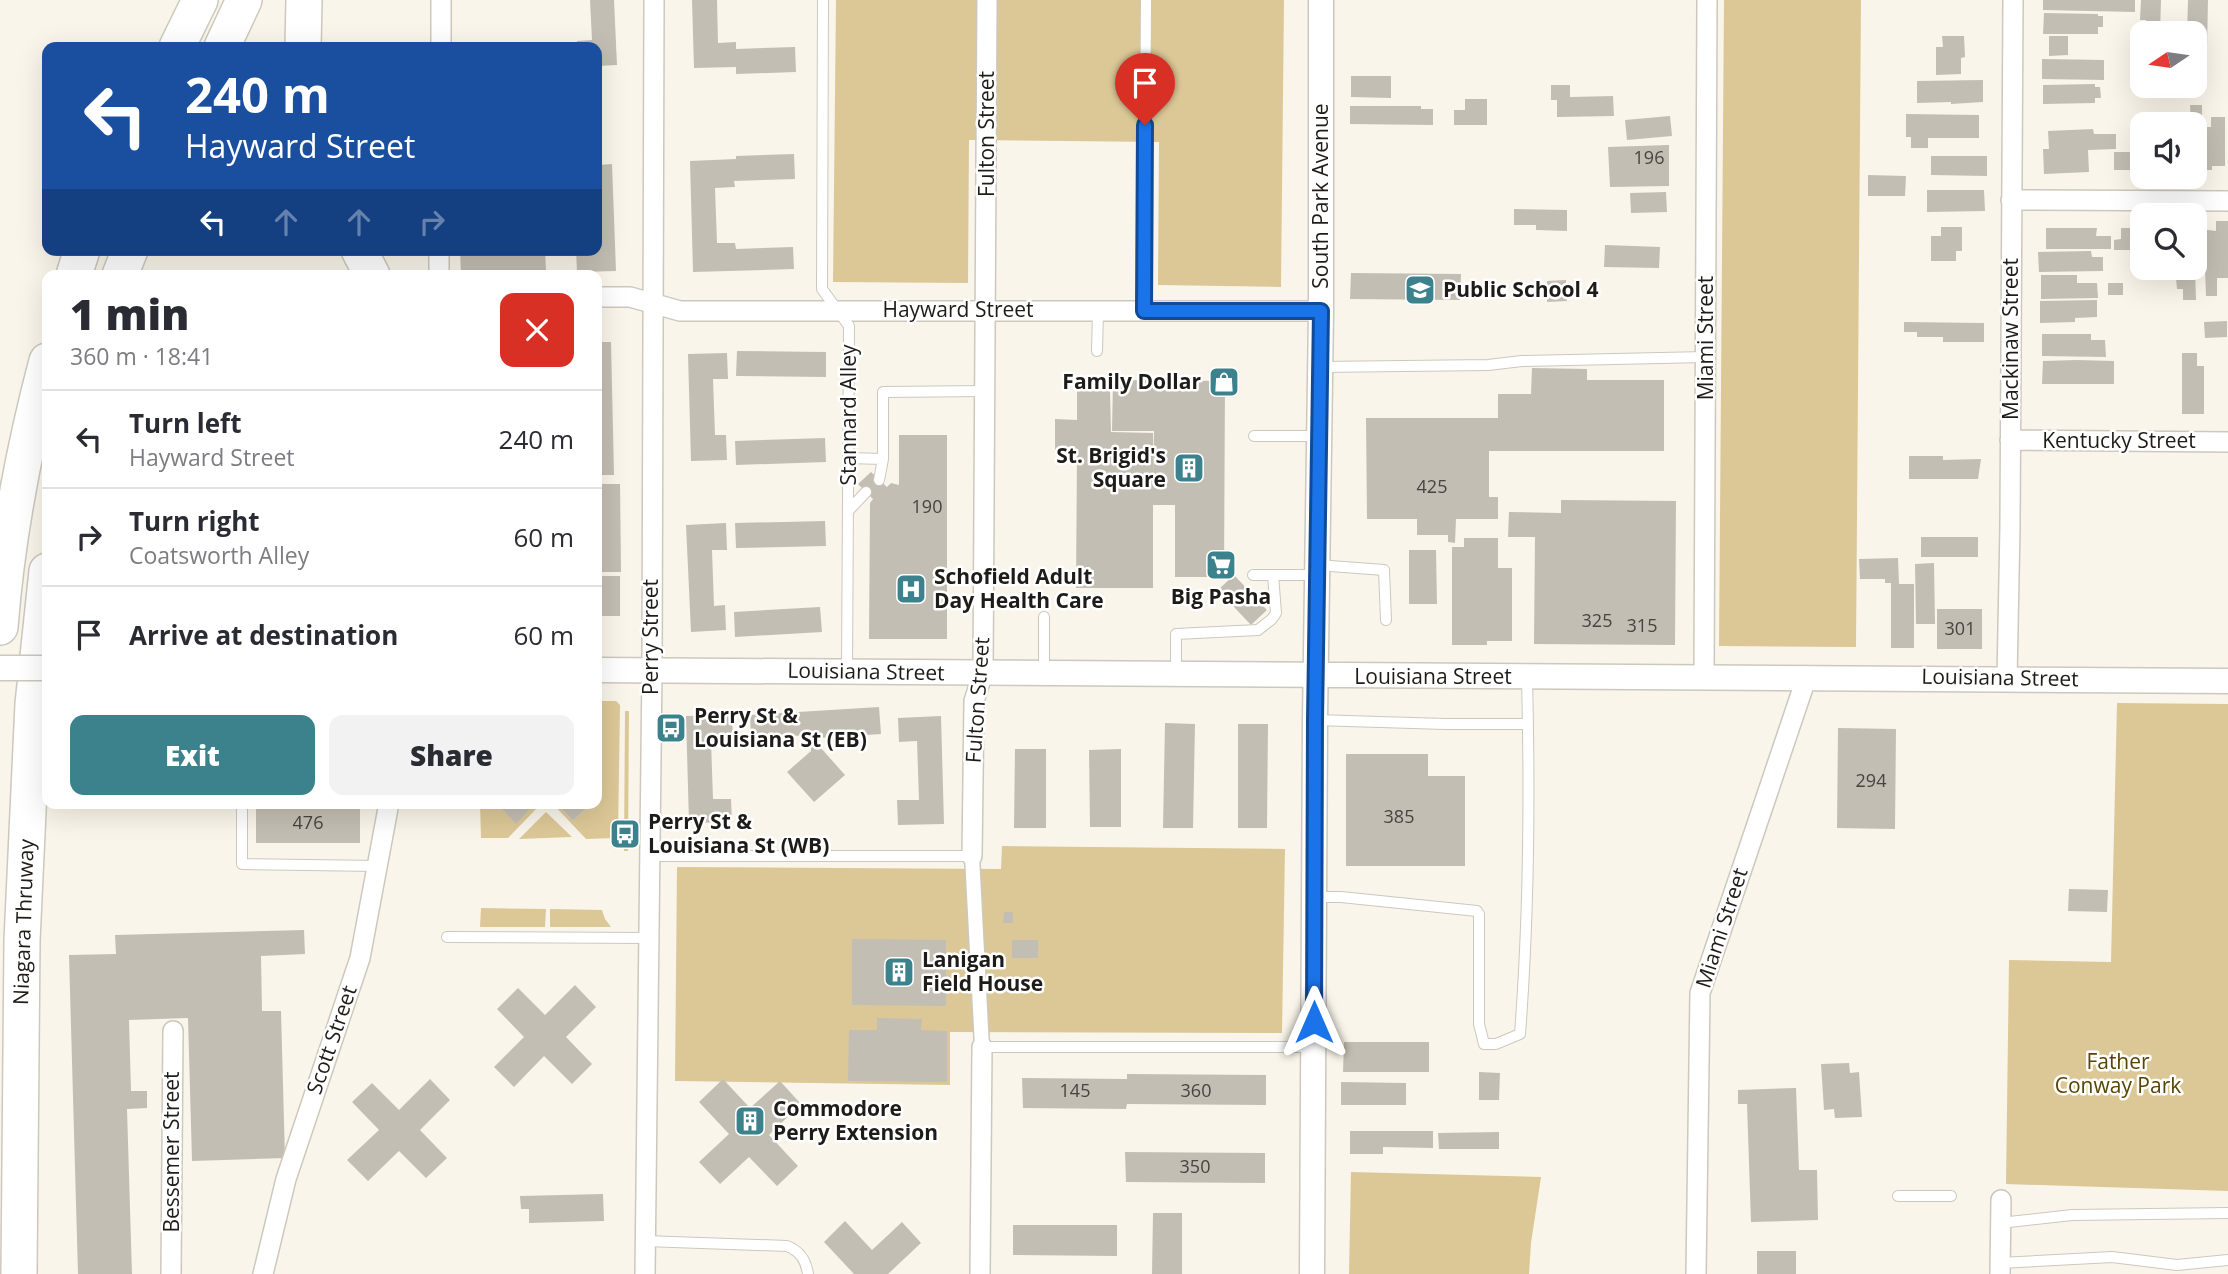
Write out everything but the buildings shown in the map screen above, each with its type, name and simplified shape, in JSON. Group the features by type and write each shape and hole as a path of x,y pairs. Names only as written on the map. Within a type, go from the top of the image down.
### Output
{"highway":[{"path":"179,42 200,0"},
{"path":"224,42 244,0"},
{"path":"303,42 304,0"},
{"path":"0,627 16,499 42,382"},
{"name":"Niagara Thruway","path":"19,1274 22,941 29,777 42,626"}],"street":[{"path":"441,0 441,42"},
{"name":"Perry Street","path":"645,1274 652,670 654,0"},
{"name":"Fulton Street","path":"980,1274 982,1047 972,856 974,701 983,673 987,0"},
{"name":"South Park Avenue","path":"1312,1274 1315,677 1321,311 1321,0"},
{"name":"Miami Street","path":"1704,676 1707,0"},
{"name":"Mackinaw Street","path":"2007,678 2013,0"},
{"path":"2011,200 2228,201"},
{"name":"Hayward Street","path":"602,297 629,297 680,311 1321,311"},
{"name":"Kentucky Street","path":"2010,440 2228,442"},
{"path":"0,668 42,668"},
{"name":"Louisiana Street","path":"602,670 1315,677 1807,676 2228,681"},
{"name":"Miami Street","path":"1696,1274 1700,993 1807,676"},
{"name":"Scott Street","path":"263,1274 286,1179 360,958 388,809"},
{"name":"Bessemer Street","path":"171,1274 173,1031"},
{"path":"2000,1269 2001,1200"}],"lane":[{"name":"Stannard Alley","path":"823,0 822,289 849,326 847,672"},
{"path":"1144,311 1146,0"},
{"path":"1097,352 1098,311"},
{"path":"1320,367 1488,365 1522,361 1706,357"},
{"path":"879,480 883,458 883,392 985,391"},
{"path":"1254,436 1318,436"},
{"path":"848,458 883,458"},
{"path":"848,511 866,492"},
{"path":"1253,575 1317,570 1384,570 1386,620"},
{"path":"1176,675 1176,634 1258,629 1272,619 1276,612 1273,575"},
{"path":"1044,617 1044,674"},
{"path":"1314,897 1341,897 1477,911 1479,1024 1484,1044 1496,1044 1520,1034 1529,797 1527,677"},
{"path":"1315,720 1445,724 1528,723"},
{"path":"242,809 242,864 378,866"},
{"path":"650,856 972,856"},
{"path":"447,937 649,938"},
{"path":"982,1047 1314,1047"},
{"path":"1898,1196 1951,1196"},
{"path":"2000,1223 2072,1215 2228,1213"},
{"path":"645,1241 787,1246 798,1250 807,1265 808,1274"},
{"path":"2000,1269 2112,1257 2177,1265 2228,1260"}],"green space":[{"path":"836,0 1284,0 1281,287 1158,285 1159,142 969,140 968,283 833,282"},
{"path":"1724,0 1861,0 1856,647 1719,646"},
{"path":"602,701 616,701 620,705 618,835 616,838 586,839 558,809 562,809 573,821 586,809 602,809"},
{"name":"Father Conway Park","path":"2117,703 2228,704 2228,1191 2006,1184 2009,960 2111,962"},
{"path":"625,711 629,711 628,851 624,851"},
{"path":"480,809 502,809 516,823 530,809 536,809 508,838 481,838"},
{"path":"546,812 572,837 519,839"},
{"path":"1002,846 1285,849 1282,1033 950,1032 950,1085 675,1081 677,867 1001,869"},
{"path":"481,908 546,909 545,927 480,927"},
{"path":"550,909 602,910 611,927 550,927"},
{"path":"1351,1172 1541,1177 1529,1274 1349,1274"}],"place":[{"name":"Public School 4","path":"1420,290"},
{"name":"Family Dollar","path":"1224,382"},
{"name":"St. Brigid's Square","path":"1189,468"},
{"name":"Big Pasha","path":"1221,565"},
{"name":"Schofield Adult Day Health Care","path":"911,589"},
{"name":"Perry St & Louisiana St (EB)","path":"671,728"},
{"name":"Perry St & Louisiana St (WB)","path":"625,834"},
{"name":"Lanigan Field House","path":"899,972"},
{"name":"Commodore Perry Extension","path":"750,1121"}],"route":[{"path":"1145,125 1144,311 1321,311 1314,1022"}]}
